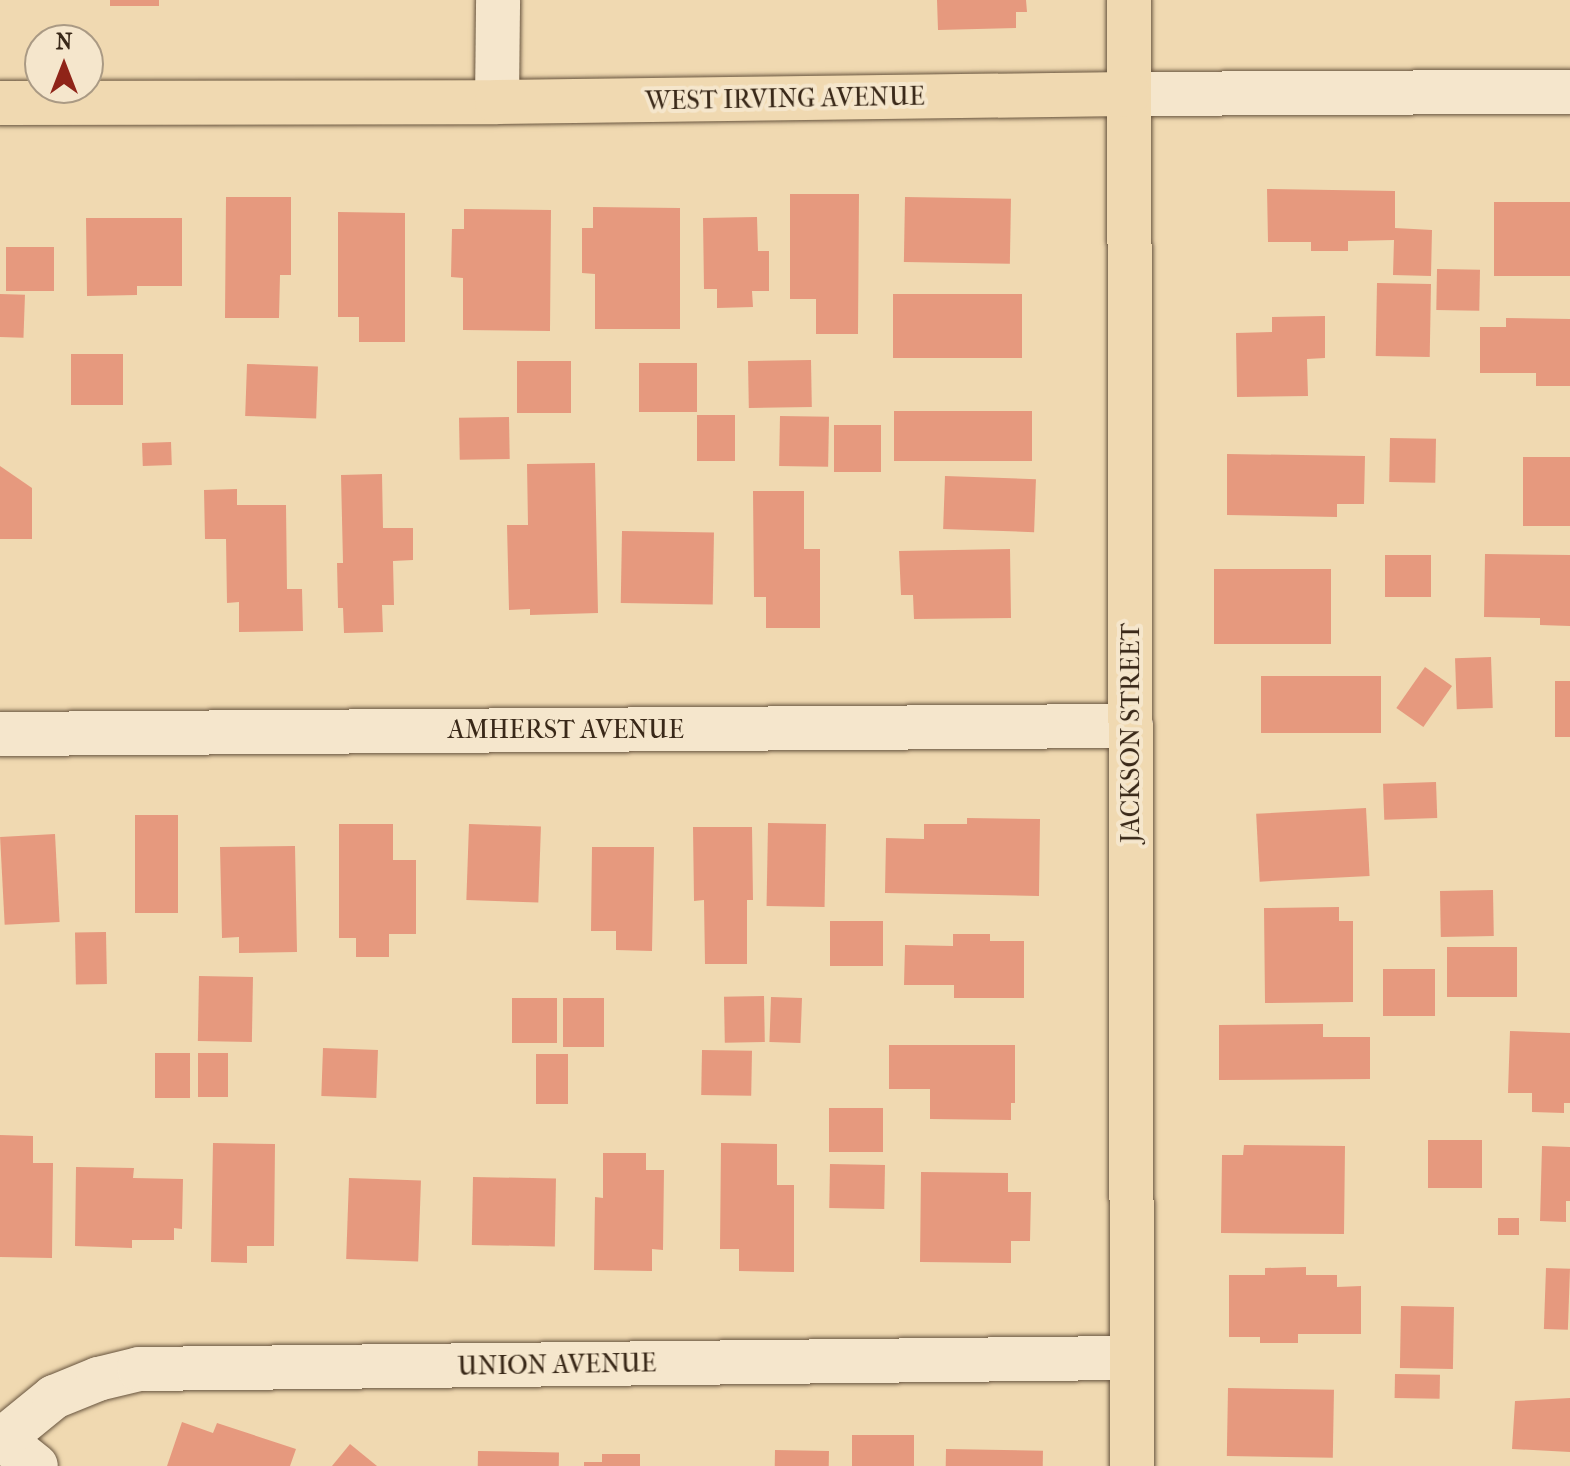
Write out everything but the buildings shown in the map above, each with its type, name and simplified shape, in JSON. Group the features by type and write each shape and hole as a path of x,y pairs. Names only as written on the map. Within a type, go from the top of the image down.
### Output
{"main road":[{"name":"JACKSON STREET","path":"1129,0 1132,1466"},
{"name":"WEST IRVING AVENUE","path":"0,103 497,102 1128,94"}],"street":[{"path":"497,102 498,0"},
{"name":"WEST IRVING AVENUE","path":"1128,94 1570,92"},
{"name":"AMHERST AVENUE","path":"0,734 1131,726"},
{"name":"UNION AVENUE","path":"10,1446 54,1397 98,1379 139,1369 1131,1358"}]}
